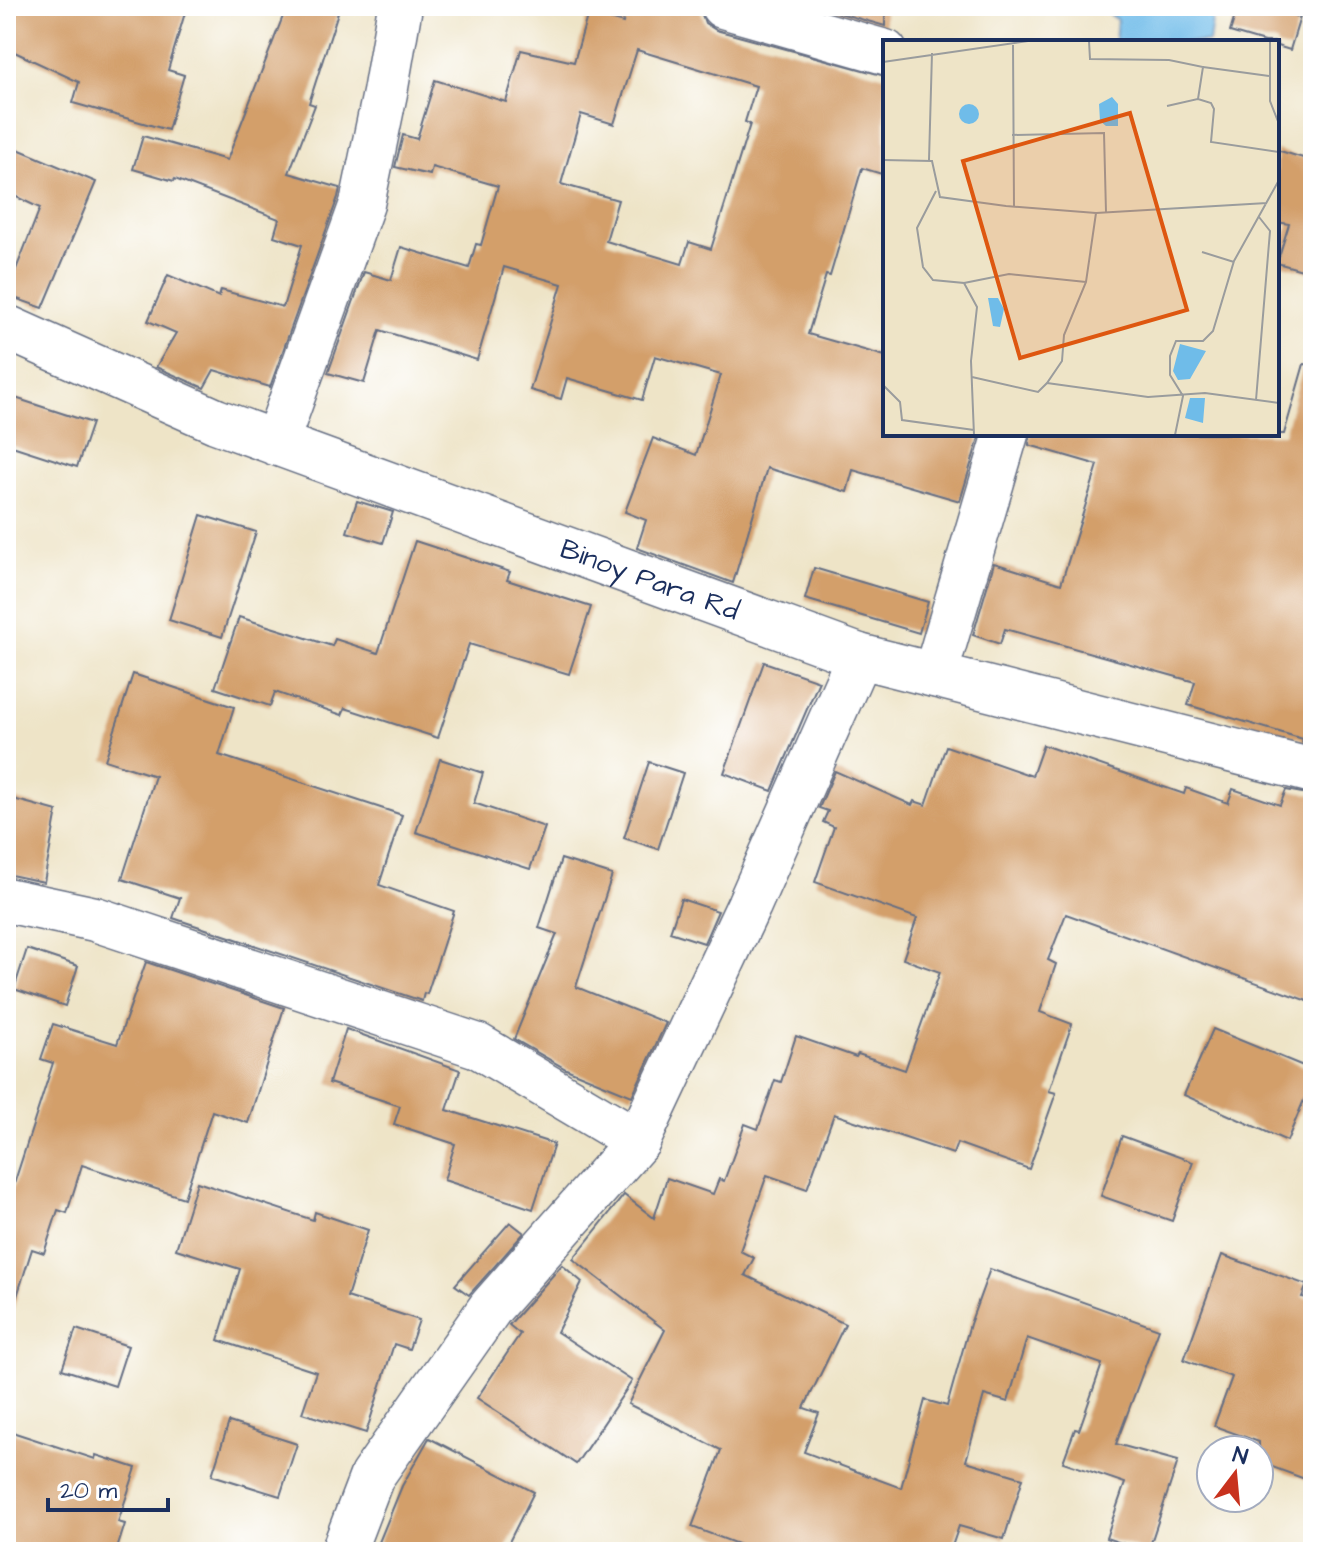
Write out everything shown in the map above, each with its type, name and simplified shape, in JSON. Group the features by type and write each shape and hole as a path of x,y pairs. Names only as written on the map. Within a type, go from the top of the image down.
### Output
{"street":[{"path":"276,443 362,204 400,6"},
{"path":"723,6 883,51"},
{"name":"Binoy Para Rd","path":"6,327 216,421 859,656 1313,771"},
{"path":"935,675 1005,436"},
{"path":"343,1552 372,1476 491,1307 638,1141 749,905 859,656"},
{"path":"6,900 95,919 478,1046 638,1141"}],"water":[{"path":"1099,6 1214,6 1209,40 1115,40 1117,20"}],"building":[{"path":"6,6 187,6 168,70 184,75 168,130 73,103 79,82 6,48"},
{"path":"287,6 340,6 309,103 315,105 289,173 340,188 270,387 214,370 204,388 156,367 176,333 148,321 168,275 219,297 221,290 283,307 302,245 274,236 279,219 175,179 133,169 143,136 227,160"},
{"path":"626,6 699,6 705,23 716,30 883,75 883,174 862,168 830,276 826,275 808,334 883,355 883,436 979,436 960,501 853,470 847,492 767,468 733,583 637,548 646,520 625,512 653,438 696,455 721,375 655,356 642,400 567,378 561,399 530,390 562,284 504,267 477,360 380,330 364,383 328,373 364,272 391,280 401,247 469,268 476,244 481,245 498,186 432,167 430,175 395,167 403,135 417,139 435,80 506,102 521,50 574,62 588,13 623,23","holes":["637,50 756,86 745,122 750,124 711,249 689,242 682,264 606,241 618,200 561,184 581,114 614,124"]},
{"path":"815,6 885,6 885,26"},
{"path":"1238,6 1298,6 1295,16 1300,17 1290,50 1279,47 1279,40 1257,40 1230,32"},
{"path":"6,144 96,182 43,308 6,295 40,208 6,192"},
{"path":"1279,151 1313,161 1313,273 1279,264 1289,224 1279,222"},
{"path":"1304,364 1313,365 1313,745 1302,742 1303,739 1188,705 1195,682 1005,629 1000,644 973,635 994,563 1061,584 1098,465 1029,445 1030,436 1284,434"},
{"path":"6,395 92,423 77,467 6,444"},
{"path":"357,501 393,512 383,543 347,532"},
{"path":"201,515 256,532 222,637 169,620"},
{"path":"415,541 510,572 507,580 591,607 569,674 469,644 438,738 345,708 342,715 275,692 270,706 215,688 239,617 332,646 335,639 378,653"},
{"path":"814,568 928,602 919,633 805,599"},
{"path":"764,662 819,681 772,791 724,773"},
{"path":"133,674 234,707 219,755 402,815 379,885 454,911 422,1001 173,918 180,898 122,879 155,776 105,760"},
{"path":"1043,745 1184,794 1186,788 1228,803 1233,789 1280,805 1286,790 1313,795 1313,1003 1066,914 1048,960 1056,964 1040,1012 1072,1024 1049,1091 1056,1093 1029,1169 957,1143 953,1154 834,1114 807,1189 767,1175 740,1251 754,1258 745,1275 845,1324 804,1408 819,1413 804,1452 901,1488 925,1400 947,1406 970,1324 990,1269 1159,1329 1116,1444 1178,1461 1148,1552 1106,1538 1125,1483 1063,1462 1075,1429 1079,1430 1102,1364 1027,1338 1008,1402 984,1395 966,1461 1023,1478 1004,1539 959,1526 950,1552 759,1552 692,1527 721,1450 628,1404 665,1330 573,1259 624,1195 654,1218 667,1178 713,1194 719,1179 724,1181 745,1124 758,1129 775,1080 781,1082 796,1036 905,1070 940,972 903,959 917,918 815,882 834,827 823,822 828,811 819,808 835,771 912,805 914,801 926,805 946,746 1032,776"},
{"path":"440,759 483,773 474,803 545,827 530,869 416,832"},
{"path":"649,762 683,773 658,849 624,838"},
{"path":"6,797 57,811 44,882 6,874"},
{"path":"561,859 612,875 576,987 666,1023 632,1096 566,1069 514,1039 557,934 539,928"},
{"path":"681,899 718,911 704,943 670,932"},
{"path":"27,949 78,966 65,1006 14,989"},
{"path":"146,962 284,1008 248,1123 212,1111 184,1198 82,1165 67,1213 58,1210 44,1253 32,1249 13,1309 6,1308 6,1209 53,1063 41,1059 53,1024 117,1044"},
{"path":"346,1029 460,1070 447,1110 554,1144 533,1209 444,1180 455,1144 394,1124 400,1106 329,1083"},
{"path":"1213,1029 1313,1070 1313,1078 1287,1141 1184,1095"},
{"path":"1122,1136 1193,1162 1172,1221 1101,1196"},
{"path":"197,1182 313,1220 315,1212 368,1230 347,1297 419,1320 409,1349 394,1344 366,1433 302,1413 316,1372 218,1340 240,1269 176,1249"},
{"path":"510,1222 524,1233 469,1295 455,1285"},
{"path":"1222,1255 1307,1285 1302,1297 1313,1299 1313,1482 1275,1468 1275,1434 1236,1434 1214,1426 1232,1377 1184,1360"},
{"path":"562,1265 582,1282 557,1332 632,1381 576,1464 477,1398 520,1334 509,1325"},
{"path":"76,1329 128,1346 115,1386 62,1369"},
{"path":"229,1422 297,1444 280,1496 212,1475"},
{"path":"6,1430 95,1459 96,1455 136,1468 118,1522 125,1524 116,1552 6,1552"},
{"path":"429,1438 534,1492 504,1552 375,1552 402,1486"}]}
